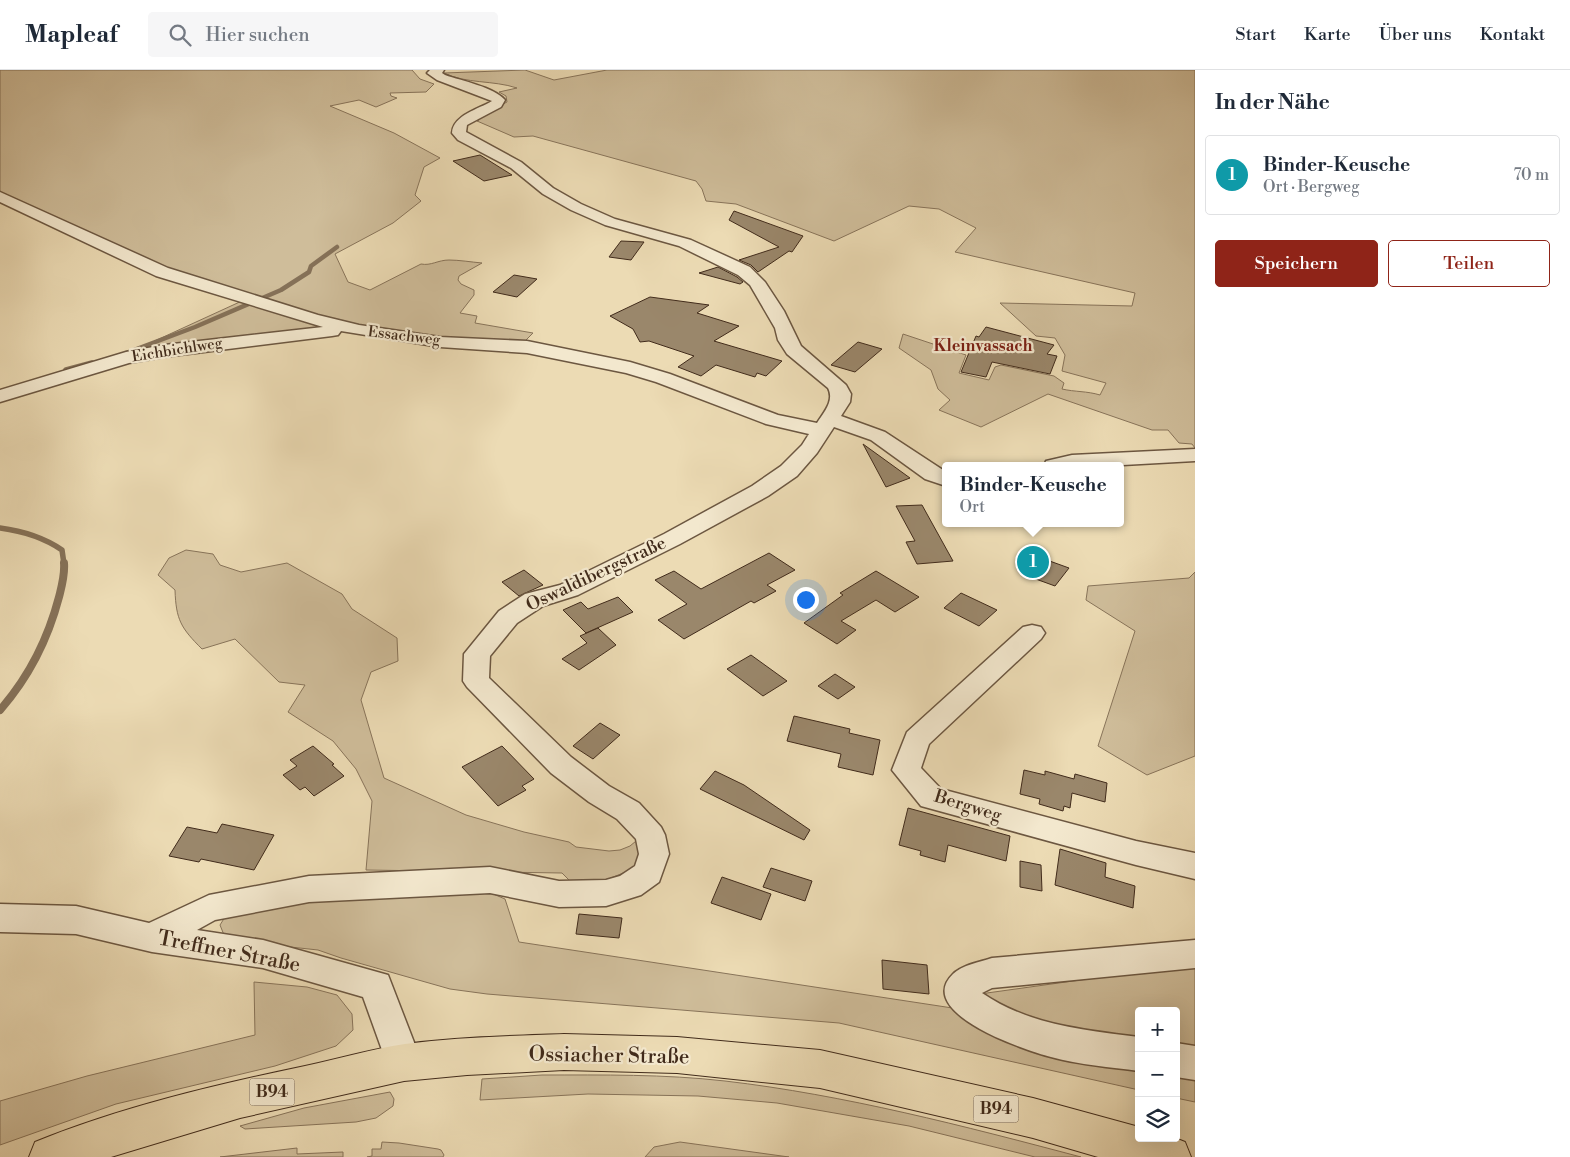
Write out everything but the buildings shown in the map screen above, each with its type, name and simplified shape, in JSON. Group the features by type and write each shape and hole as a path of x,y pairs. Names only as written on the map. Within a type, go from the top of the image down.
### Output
{"main road":[{"name":"Ossiacher Straße","path":"50,1157 142,1126 240,1099 404,1063 467,1057 564,1052 677,1056 820,1069 1033,1118 1170,1157"}],"street":[{"name":"Oswaldibergstraße","path":"152,938 210,908 309,889 490,880 559,894 606,893 630,886 642,877 648,872 654,854 650,835 628,811 599,794 561,765 476,681 477,654 508,617 534,600 569,590 672,539 760,491 789,471 810,449 840,402 842,394 836,385 794,350 787,340 784,328 776,312 757,282 744,272 711,254 685,244 610,222 576,207 548,191 516,164 463,137 459,133 459,127 462,122 498,104 500,100 492,95 445,80 433,73 438,70"},
{"name":"Essachweg","path":"0,196 162,272 313,319 358,330 440,342 527,347 630,368 663,378 773,420 825,424 878,436 942,478"},
{"name":"Eichbichlweg","path":"0,396 92,367 164,351 317,331 358,330"},
{"path":"1072,462 1195,455"},
{"name":"Bergweg","path":"1032,633 917,739 906,770 931,798 1136,853 1195,866"},
{"name":"Treffner Straße","path":"0,918 76,920 152,938 263,954 376,986 404,1063"},
{"path":"1135,1053 1055,1042 1014,1027 972,1007 965,1001 962,987 968,981 992,973 1195,954"},
{"path":"1180,1061 1195,1063"}],"shaded area":[{"path":"0,70 412,70 420,79 434,84 426,92 390,93 391,96 397,98 376,107 359,100 330,106 394,133 440,158 424,167 415,195 421,201 393,223 335,254 348,282 370,290 421,264 449,260 482,263 459,276 458,280 461,284 474,290 474,295 460,313 477,316 475,323 533,333 524,342 479,342 370,329 295,310 184,276 0,193"},
{"path":"525,70 554,80 607,70 1195,70 1195,448 1192,444 1179,443 1168,430 1152,430 1048,394 981,427 939,410 950,400 938,389 931,370 899,348 903,334 966,355 959,373 989,380 995,367 1001,365 1054,376 1064,383 1062,389 1100,395 1106,383 1062,371 1065,355 1055,338 1036,336 1000,303 1132,306 1135,293 955,252 976,228 939,209 909,206 834,241 736,204 706,201 702,189 696,181 533,136 514,137 477,121 479,120 475,118 507,102 506,96 499,92 517,88 461,79 444,73"},
{"path":"244,300 343,328 135,350"},
{"path":"186,550 213,554 220,565 241,572 287,563 342,594 352,609 397,638 398,661 371,672 361,700 384,778 466,815 524,832 569,842 576,847 609,851 620,850 630,846 642,836 638,867 596,884 573,884 562,873 366,870 372,801 356,769 333,741 288,712 305,685 279,682 235,639 202,649 184,629 178,616 175,590 158,575 169,558"},
{"path":"1195,572 1195,756 1147,775 1098,746 1135,631 1086,600 1088,586 1189,578"},
{"path":"418,885 491,893 505,899 519,942 959,1009 1135,1062 1135,1089 839,1023 487,994 450,989 318,950 226,940 220,925 230,909"},
{"path":"1195,964 1195,1055 1180,1053 1180,1007 1135,1007 1135,1044 1083,1036 974,1000 987,993"},
{"path":"254,982 307,987 337,995 352,1014 353,1030 336,1046 275,1066 116,1104 0,1145 0,1101 87,1076 255,1035"},
{"path":"1180,1069 1195,1071 1195,1102 1180,1099"},
{"path":"542,1075 679,1077 770,1087 860,1103 1081,1157 1035,1157 909,1126 777,1103 698,1096 588,1094 480,1100 482,1079"},
{"path":"390,1092 394,1099 393,1106 376,1118 356,1122 245,1129 240,1126 304,1108"},
{"path":"382,1142 438,1149 444,1155 443,1157 367,1157 372,1156 372,1149 381,1149"},
{"path":"680,1142 789,1157 645,1157 654,1147"},
{"path":"297,1148 297,1154 343,1152 343,1157 220,1157"}],"waterway":[{"path":"126,353 195,327 281,290 309,272 311,266 337,247"},
{"path":"66,370 92,363"},
{"path":"0,528 32,535 55,545 62,550 64,564"},
{"path":"0,710 29,671 43,643 59,597 64,576 64,564"}],"place":[{"name":"Binder-Keusche","path":"1033,562"}],"district":[{"name":"Kleinvassach","path":"983,346"}]}
